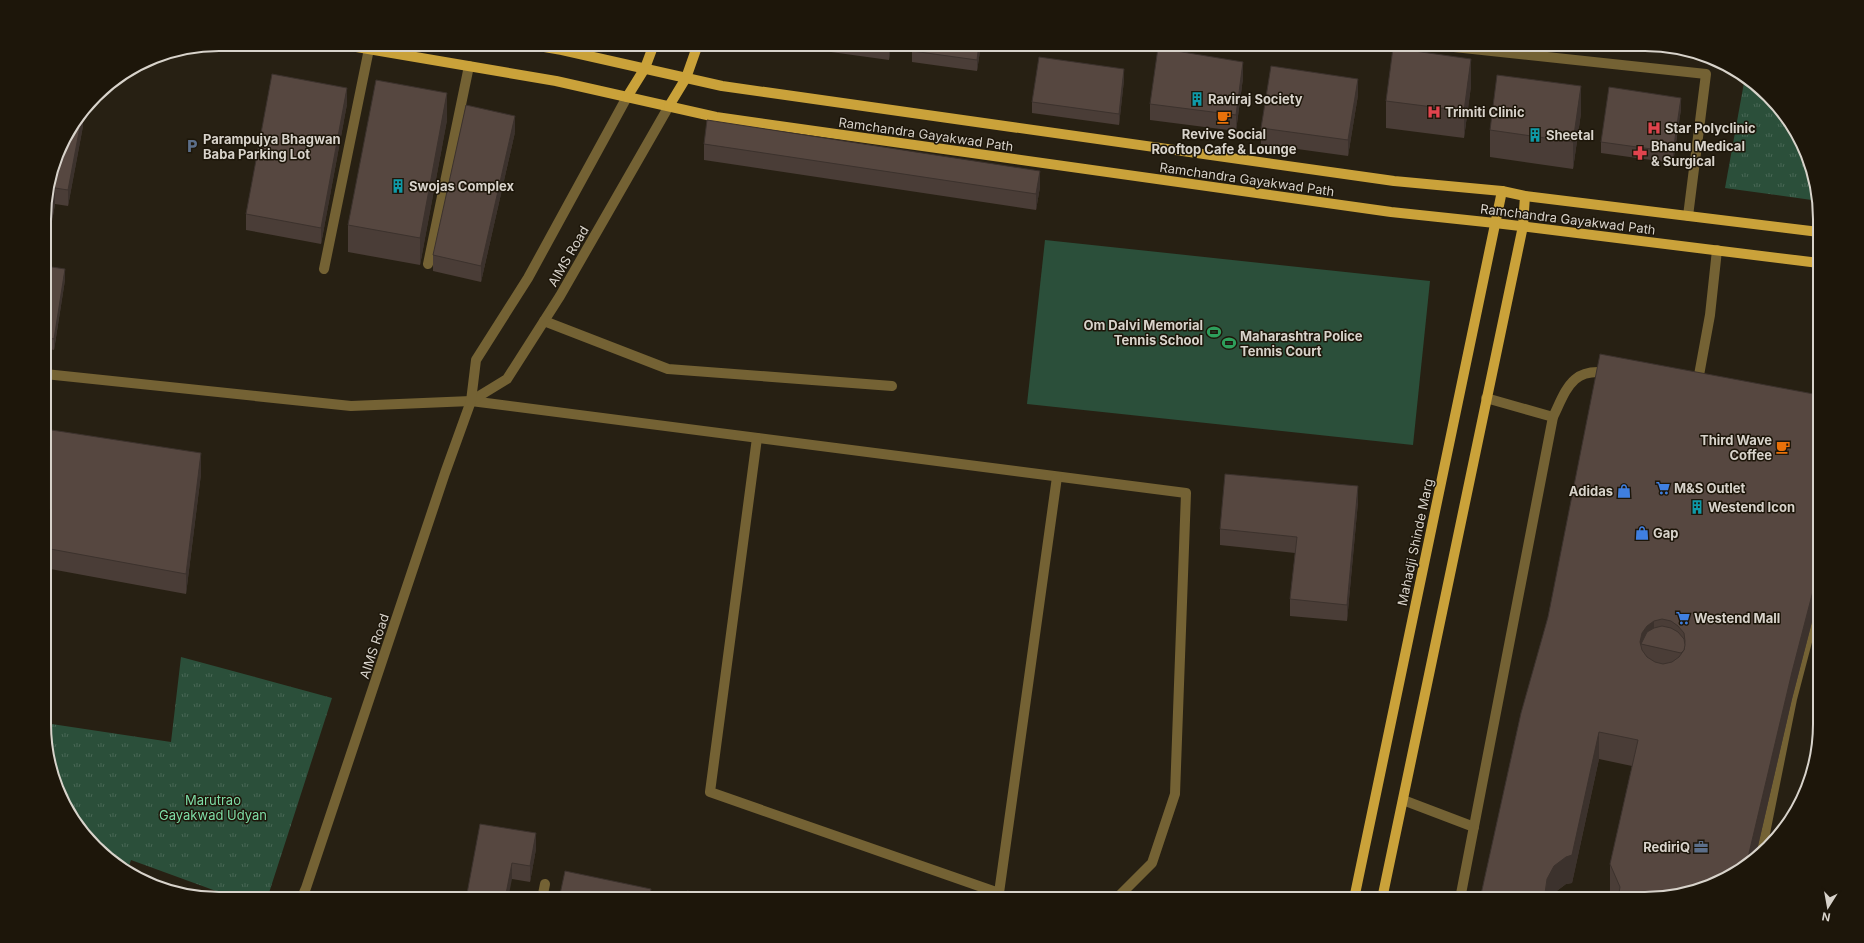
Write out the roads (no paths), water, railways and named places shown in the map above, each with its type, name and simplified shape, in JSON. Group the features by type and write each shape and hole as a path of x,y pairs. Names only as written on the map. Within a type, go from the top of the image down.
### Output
{"main road":[{"name":"Ramchandra Gayakwad Path","path":"381,51 556,81 716,117 1391,212 1523,226 1813,262"},
{"name":"Ramchandra Gayakwad Path","path":"561,51 722,86 1379,179 1502,191 1526,196 1813,231"},
{"path":"627,97 645,68 651,51"},
{"path":"669,106 686,78 696,51"},
{"name":"Mahadji Shinde Marg","path":"1355,892 1502,191"},
{"path":"1383,892 1523,226 1526,196"}],"street":[{"path":"324,269 369,51"},
{"path":"1491,51 1706,74 1688,216"},
{"path":"428,264 469,66"},
{"name":"AIMS Road","path":"304,892 445,473 471,402 476,360 528,278 627,97"},
{"name":"AIMS Road","path":"471,402 507,379 544,321 669,106"},
{"path":"1697,386 1710,315 1717,250"},
{"path":"544,321 668,369 892,386"},
{"path":"1461,892 1554,417 1565,393 1579,375 1595,371 1619,374"},
{"path":"51,375 351,406 471,402 1186,493 1175,794 1152,863 1123,892"},
{"path":"1486,398 1554,417"},
{"path":"757,438 710,792 996,892"},
{"path":"999,892 1057,477"},
{"path":"1764,843 1792,699 1813,619"},
{"path":"1403,800 1474,827"},
{"path":"543,892 545,884"}],"place":[{"name":"Raviraj Society","path":"1197,99"},
{"name":"Trimiti Clinic","path":"1434,112"},
{"name":"Revive Social Rooftop Cafe & Lounge","path":"1224,117"},
{"name":"Star Polyclinic","path":"1654,128"},
{"name":"Sheetal","path":"1535,135"},
{"name":"Parampujya Bhagwan Baba Parking Lot","path":"192,146"},
{"name":"Bhanu Medical & Surgical","path":"1640,153"},
{"name":"Swojas Complex","path":"398,186"},
{"name":"Om Dalvi Memorial Tennis School","path":"1214,332"},
{"name":"Maharashtra Police Tennis Court","path":"1229,343"},
{"name":"Third Wave Coffee","path":"1783,447"},
{"name":"M&S Outlet","path":"1663,488"},
{"name":"Adidas","path":"1624,491"},
{"name":"Westend Icon","path":"1697,507"},
{"name":"Gap","path":"1642,533"},
{"name":"Westend Mall","path":"1683,618"},
{"name":"RediriQ","path":"1701,847"}],"park label":[{"name":"Marutrao Gayakwad Udyan","path":"213,808"}]}
